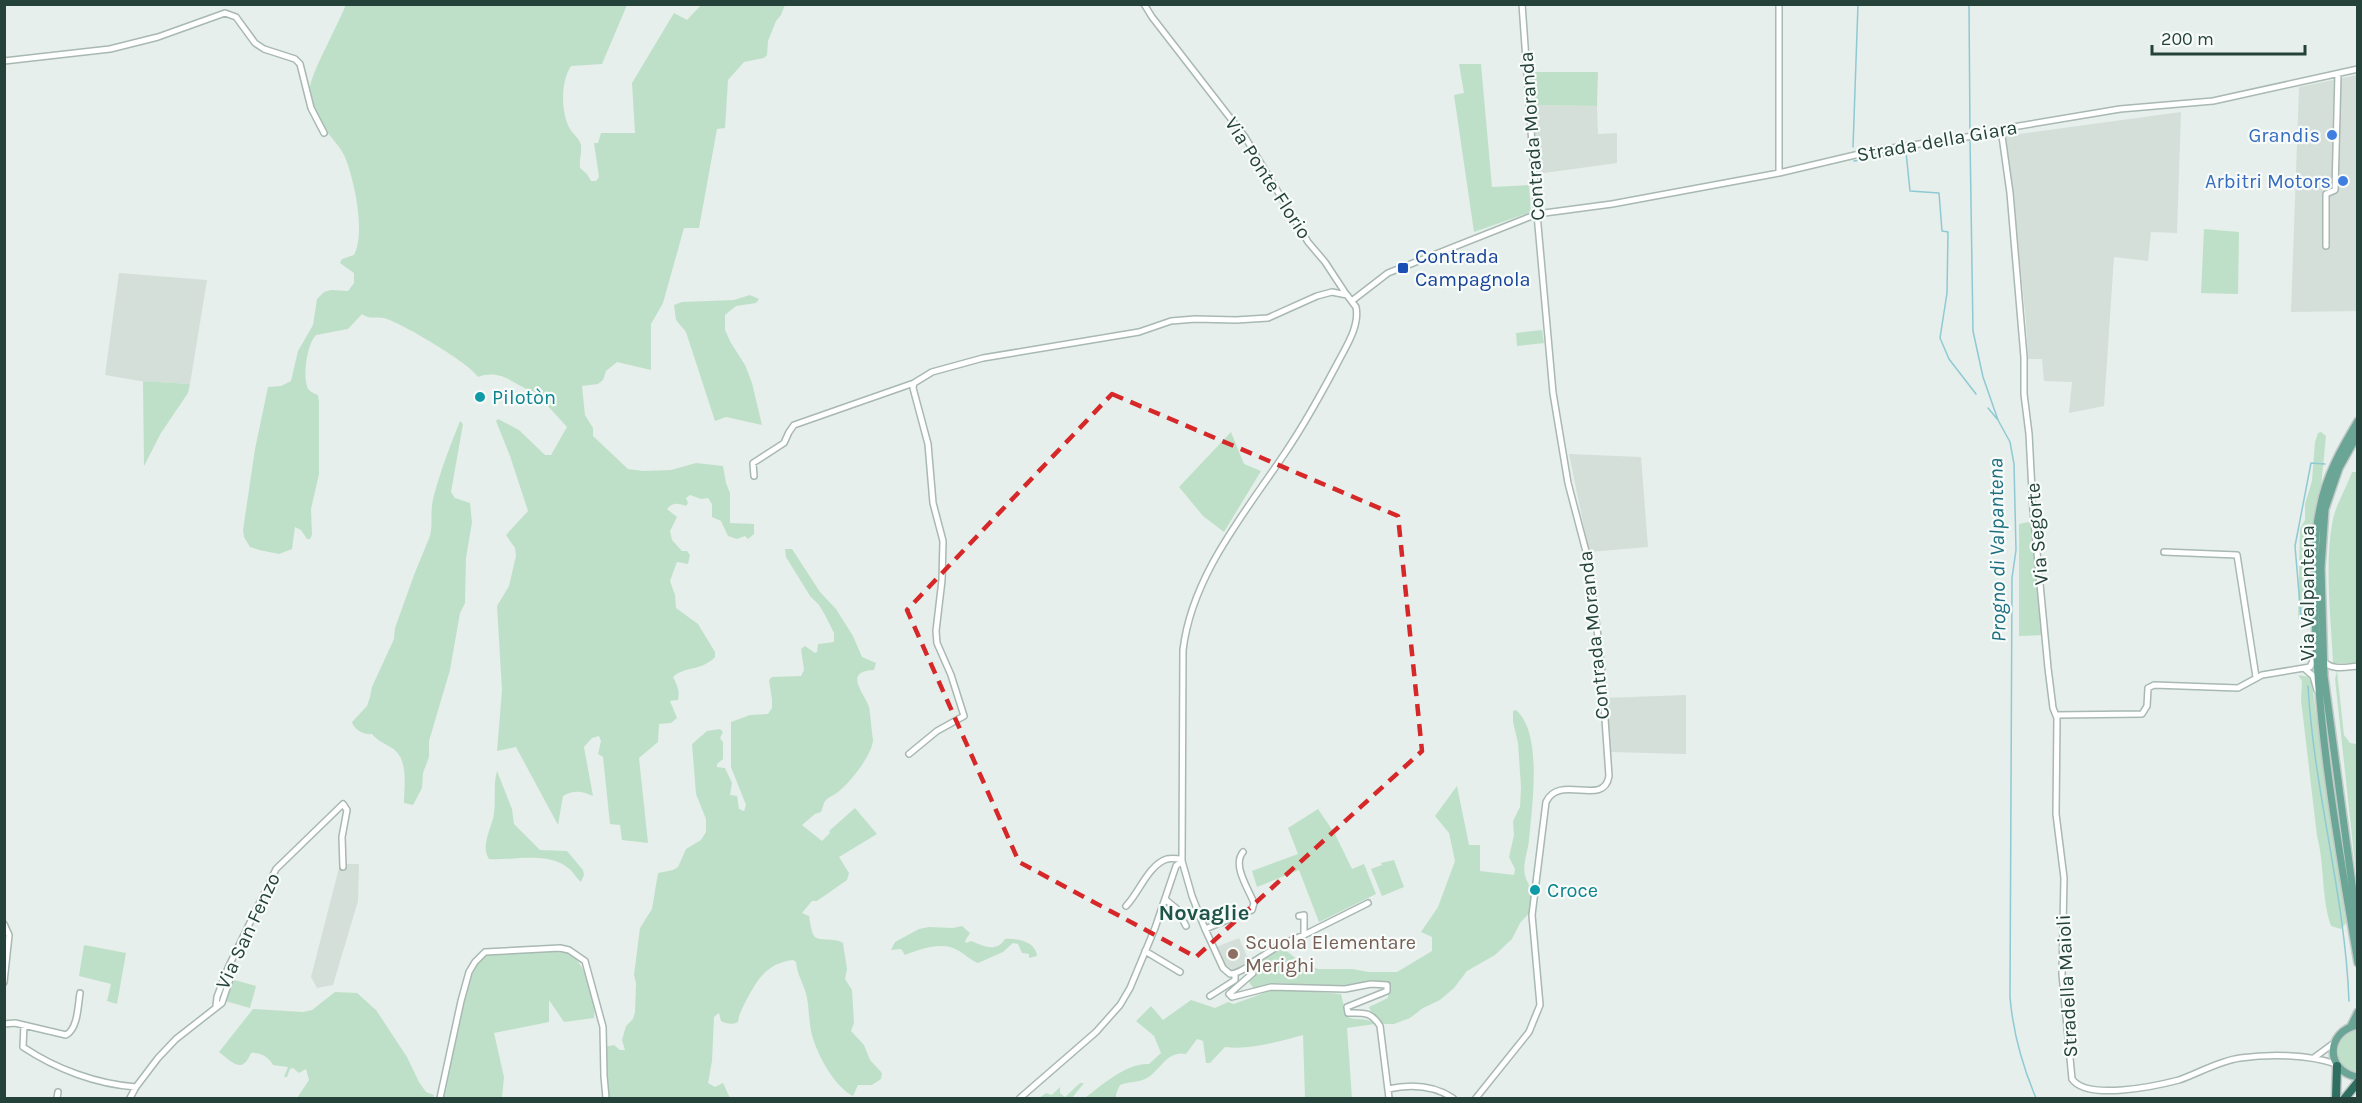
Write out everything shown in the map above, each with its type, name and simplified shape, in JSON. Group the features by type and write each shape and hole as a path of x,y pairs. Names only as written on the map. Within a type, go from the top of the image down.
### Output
{"highway":[{"path":"2336,1098 2337,1065"},
{"path":"2345,1098 2358,1082"}],"main road":[{"name":"Via Valpantena","path":"2358,421 2334,462 2320,508 2315,554 2316,643 2321,710 2341,864 2358,963"},
{"name":"Via Valpantena","path":"2358,434 2331,487 2323,522 2321,568 2322,657 2358,929"},
{"path":"2358,1012 2354,1026 2339,1035 2334,1043 2333,1054 2337,1065 2348,1075 2358,1077"}],"street":[{"path":"222,4 225,13"},
{"name":"Via Ponte Florio","path":"1144,4 1245,137 1308,242 1325,262 1347,295"},
{"name":"Contrada Moranda","path":"1476,1098 1529,1032 1540,1005 1532,915 1546,802 1550,795 1561,789 1597,791 1608,784 1609,776 1601,662 1589,563 1568,483 1557,421 1537,214 1522,4"},
{"path":"1779,4 1779,173"},
{"path":"4,61 110,50 158,37 225,13 236,17 255,43 264,49 295,59 300,64 311,108 324,133"},
{"name":"Strada della Giara","path":"1537,214 1612,204 1779,173 1872,150 1957,139 2001,129 2120,110 2213,101 2358,69"},
{"path":"2326,246 2326,194 2335,190 2338,74"},
{"name":"Via Segorte","path":"2001,129 2010,193 2024,357 2024,394 2030,442 2033,510 2048,668 2056,715"},
{"path":"1353,300 1388,273 1537,214"},
{"path":"754,476 752,463 784,443 794,425 914,383 941,369 1006,353 1139,332 1162,323 1183,319 1260,320 1325,294 1332,292 1347,295 1353,300 1358,314 1355,328 1306,420 1218,555 1192,612 1186,632 1182,860 1192,896 1205,929 1223,968 1230,974 1235,974 1280,945 1368,903"},
{"path":"909,754 937,731 964,716 951,675 937,643 943,541 933,503 928,444 913,388 914,383"},
{"path":"2164,552 2237,555 2256,677"},
{"name":"Via Valpantena","path":"2316,643 2313,663 2305,669 2313,676 2321,710"},
{"path":"2322,657 2328,665 2335,667 2358,666"},
{"name":"Via Valpantena","path":"2324,676 2326,670 2335,667"},
{"path":"2056,715 2142,714 2147,706 2148,688 2154,685 2238,688 2256,677 2305,669"},
{"name":"Stradella Maioli","path":"2056,715 2056,814 2064,878 2062,974 2073,1081 2087,1090 2126,1089 2179,1079 2239,1058 2313,1058 2337,1065"},
{"name":"Via San Fenzo","path":"216,1006 228,968 276,869 343,804 347,810 342,837 343,867"},
{"path":"1205,929 1252,910 1254,903 1238,864 1239,857 1244,852"},
{"path":"1126,906 1136,896 1153,868 1167,859 1182,860"},
{"path":"1020,1098 1108,1020 1130,988 1166,900 1176,866 1182,860"},
{"path":"1166,900 1177,909 1186,926"},
{"path":"1299,916 1304,915 1304,935"},
{"path":"4,924 9,935 4,982"},
{"path":"440,1098 461,1001 469,972 475,962 485,952 560,948 569,950 585,961 603,1027 606,1098"},
{"path":"1145,951 1180,972"},
{"path":"1250,965 1253,973 1229,994 1233,998 1272,987 1345,989 1371,984 1387,985 1387,991 1347,1006 1346,1010 1348,1013 1365,1013 1374,1017 1380,1026 1389,1098"},
{"path":"1210,996 1235,980 1235,974"},
{"name":"Via San Fenzo","path":"130,1098 136,1087 176,1039 223,1001 230,979"},
{"path":"4,1024 15,1023 66,1035 71,1033 80,993"},
{"path":"24,1025 23,1047 45,1062 99,1081 136,1087"},
{"path":"2313,1058 2328,1050 2334,1043"},
{"path":"1388,1089 1402,1086 1434,1088 1453,1098"}],"highlighted area":[{"path":"1112,394 1398,516 1422,751 1196,957 1019,862 907,610"}],"shaded area":[{"path":"2357,75 2357,311 2291,312 2299,87"},
{"path":"1533,105 1597,106 1598,134 1617,133 1617,163 1537,174"},
{"path":"2181,112 2177,233 2151,232 2148,261 2114,257 2104,406 2069,413 2072,382 2044,381 2042,359 2028,359 2010,167 2004,136"},
{"path":"119,273 207,280 190,384 140,381 105,375"},
{"path":"1569,454 1641,457 1648,547 1589,552"},
{"path":"1686,695 1686,754 1610,752 1604,698"},
{"path":"340,864 359,864 358,901 333,985 317,988 311,977"},
{"name":"Scuola Elementare Merighi","path":"1239,938 1249,961 1232,972 1228,971 1216,947"}],"green space":[{"path":"346,4 627,5 602,64 571,66 565,79 563,103 566,118 569,128 581,145 580,168 591,181 596,181 599,177 594,143 598,143 601,133 635,133 632,83 674,13 687,20 701,5 785,5 768,41 767,55 764,58 744,62 728,80 725,128 717,129 699,228 684,228 663,303 651,324 651,370 617,362 606,371 603,380 598,384 582,386 585,415 593,428 593,436 628,469 671,470 696,463 723,466 730,493 730,523 754,524 754,534 748,539 745,536 737,539 728,536 721,521 712,517 712,504 708,498 701,499 690,495 686,498 688,503 686,506 676,504 667,509 677,517 670,531 672,540 682,551 687,551 690,555 688,564 677,562 670,581 675,595 676,608 698,624 715,652 715,657 705,664 673,677 679,696 678,700 670,701 677,718 671,723 659,724 658,742 639,758 648,843 622,840 620,825 610,824 603,757 598,754 601,741 599,736 592,738 584,747 593,796 578,792 563,796 558,825 516,747 497,751 502,690 497,606 509,586 516,556 515,548 506,535 528,511 496,421 498,419 519,430 545,455 551,455 567,427 535,392 502,376 478,377 463,363 434,344 384,318 362,314 348,329 316,335 308,352 305,374 308,388 318,395 319,402 319,474 311,509 312,535 310,539 307,539 301,530 295,527 292,549 279,554 250,547 244,537 243,530 255,449 268,387 281,386 291,381 298,351 313,325 317,299 324,292 331,290 348,291 354,283 354,273 340,263 342,259 354,255 357,245 359,219 355,191 344,155 325,129 310,90 314,74"},
{"path":"1459,64 1481,64 1492,187 1529,185 1531,212 1474,232 1454,95 1464,93"},
{"path":"1531,72 1598,72 1597,106 1533,105"},
{"path":"2204,229 2239,232 2238,294 2201,293"},
{"path":"750,295 759,299 756,303 736,306 725,315 725,330 745,365 752,383 762,425 726,417 715,421 686,332 676,320 674,305 682,302 734,300"},
{"path":"1542,330 1544,343 1517,346 1516,333"},
{"path":"143,381 190,384 188,393 161,433 144,466"},
{"path":"460,421 463,424 451,492 455,498 470,503 472,522 466,558 465,603 460,613 450,670 429,741 429,757 423,773 422,788 413,805 404,803 403,765 397,753 372,734 360,731 352,722 367,706 372,687 394,639 395,628 430,536 433,499"},
{"path":"1231,432 1244,464 1261,471 1224,532 1203,516 1179,487"},
{"path":"2321,432 2326,436 2320,498 2316,506 2317,521 2308,543 2309,610 2307,618 2298,619 2300,529 2305,520 2305,504 2312,481 2315,442 2318,433"},
{"path":"2352,472 2358,472 2357,663 2333,663 2329,591 2330,536 2334,514"},
{"path":"2033,521 2043,635 2019,636 2019,524"},
{"path":"785,549 792,549 820,592 836,609 853,636 862,657 876,663 874,670 864,671 857,679 869,709 873,739 870,752 848,782 825,801 821,812 802,825 822,841 830,833 829,831 855,808 877,834 839,857 849,873 847,880 817,901 812,901 802,913 809,916 816,938 843,943 847,969 845,979 852,990 854,1023 851,1031 864,1045 870,1060 882,1073 881,1079 872,1085 858,1085 853,1096 832,1077 813,1039 806,994 796,962 793,960 777,964 760,978 743,1007 738,1022 732,1024 723,1022 719,1013 714,1017 712,1061 708,1083 715,1087 723,1083 730,1098 608,1098 604,1047 614,1045 620,1050 625,1050 622,1040 626,1026 633,1019 635,1012 634,975 640,928 652,909 658,873 678,867 686,849 701,840 706,832 706,819 696,794 692,744 707,731 720,729 723,732 720,738 723,742 723,759 717,767 725,768 732,783 730,795 737,796 739,809 744,811 746,805 731,767 731,722 750,715 768,714 772,708 769,680 772,677 801,676 804,670 801,649 805,646 815,653 818,644 834,642 834,633 825,615 810,596 786,557"},
{"path":"2337,671 2344,735 2350,743 2357,744 2357,883 2335,679"},
{"path":"2298,675 2311,677 2346,923 2341,929 2331,926 2326,904 2301,700 2302,681"},
{"path":"1516,710 1530,735 1533,753 1532,809 1524,872 1534,891 1531,911 1520,923 1512,939 1495,955 1467,971 1454,988 1440,1000 1423,1008 1410,1018 1394,1024 1382,1024 1372,1015 1369,1007 1388,998 1389,990 1384,984 1349,989 1280,983 1254,989 1249,982 1256,968 1250,959 1282,947 1299,961 1318,969 1352,969 1369,972 1397,972 1432,951 1432,937 1421,932 1438,907 1455,861 1449,833 1435,816 1457,786 1469,845 1480,845 1480,871 1514,875 1515,869 1509,857 1514,835 1513,821 1520,807 1521,787 1518,743 1513,722 1513,711"},
{"path":"497,771 512,809 514,824 540,850 567,851 583,870 584,875 581,882 568,868 550,860 540,858 489,859 486,842 494,814"},
{"path":"1318,809 1335,834 1352,869 1364,864 1376,894 1319,922 1299,870 1257,887 1252,871 1298,854 1288,828"},
{"path":"1394,860 1404,887 1382,896 1371,869 1382,865 1381,863"},
{"path":"962,926 970,933 966,943 971,941 994,947 1005,939 1015,939 1030,944 1037,956 1029,958 1029,954 1022,953 1018,944 1013,943 1003,952 978,963 952,947 924,948 905,955 901,949 891,950 895,942 919,929"},
{"path":"84,945 126,953 117,1004 107,1001 111,984 79,976"},
{"path":"551,949 570,953 585,973 594,1002 594,1018 564,1022 549,1000 549,1022 494,1033 504,1077 502,1098 442,1098 464,998 478,963 486,955 492,953"},
{"path":"231,979 256,986 250,1008 225,1001"},
{"path":"1282,989 1341,994 1346,1016 1368,1020 1375,1024 1347,1028 1352,1098 1305,1098 1303,1035 1274,1043 1235,1048 1225,1047 1210,1063 1206,1063 1203,1041 1197,1039 1186,1054 1169,1058 1147,1078 1120,1085 1116,1098 1085,1098 1123,1071 1149,1064 1161,1053 1154,1036 1136,1021 1151,1006 1163,1020 1191,1000 1215,1008 1228,1002 1234,1004 1269,991"},
{"path":"335,992 357,993 376,1010 407,1057 419,1082 426,1092 434,1095 433,1098 297,1098 309,1080 306,1069 299,1073 293,1068 290,1069 287,1077 284,1077 288,1067 273,1065 267,1057 261,1054 251,1053 248,1060 240,1065 232,1063 219,1052 253,1009 303,1012 312,1010"},
{"path":"2353,1031 2357,1031 2357,1072 2343,1066 2338,1054 2341,1041"},
{"path":"1080,1083 1084,1083 1072,1098 1039,1098 1046,1093 1052,1095 1060,1087 1060,1093 1065,1097"}],"waterway":[{"path":"1853,147 1858,4"},
{"name":"Progno di Valpantena","path":"1969,4 1970,134"},
{"name":"Progno di Valpantena","path":"1970,139 1973,331 1983,377 1998,420 2010,442 2014,464 2016,550 2012,578 2010,997 2019,1049 2036,1098"},
{"path":"1854,161 1906,152 1910,191 1939,193 1942,231 1948,232 1947,293 1940,338 1949,359 1976,394"},
{"name":"Progno di Valpantena","path":"1988,408 1998,420"},
{"path":"2301,617 2295,546 2311,463 2325,464"},
{"path":"2308,686 2316,765 2342,922 2349,1001"}],"place":[{"name":"Grandis","path":"2332,135"},
{"name":"Arbitri Motors","path":"2343,181"},
{"name":"Contrada Campagnola","path":"1403,268"},
{"name":"Pilotòn","path":"480,397"},
{"name":"Croce","path":"1535,890"},
{"name":"Scuola Elementare Merighi","path":"1233,954"}],"district":[{"name":"Novaglie","path":"1204,913"}]}
